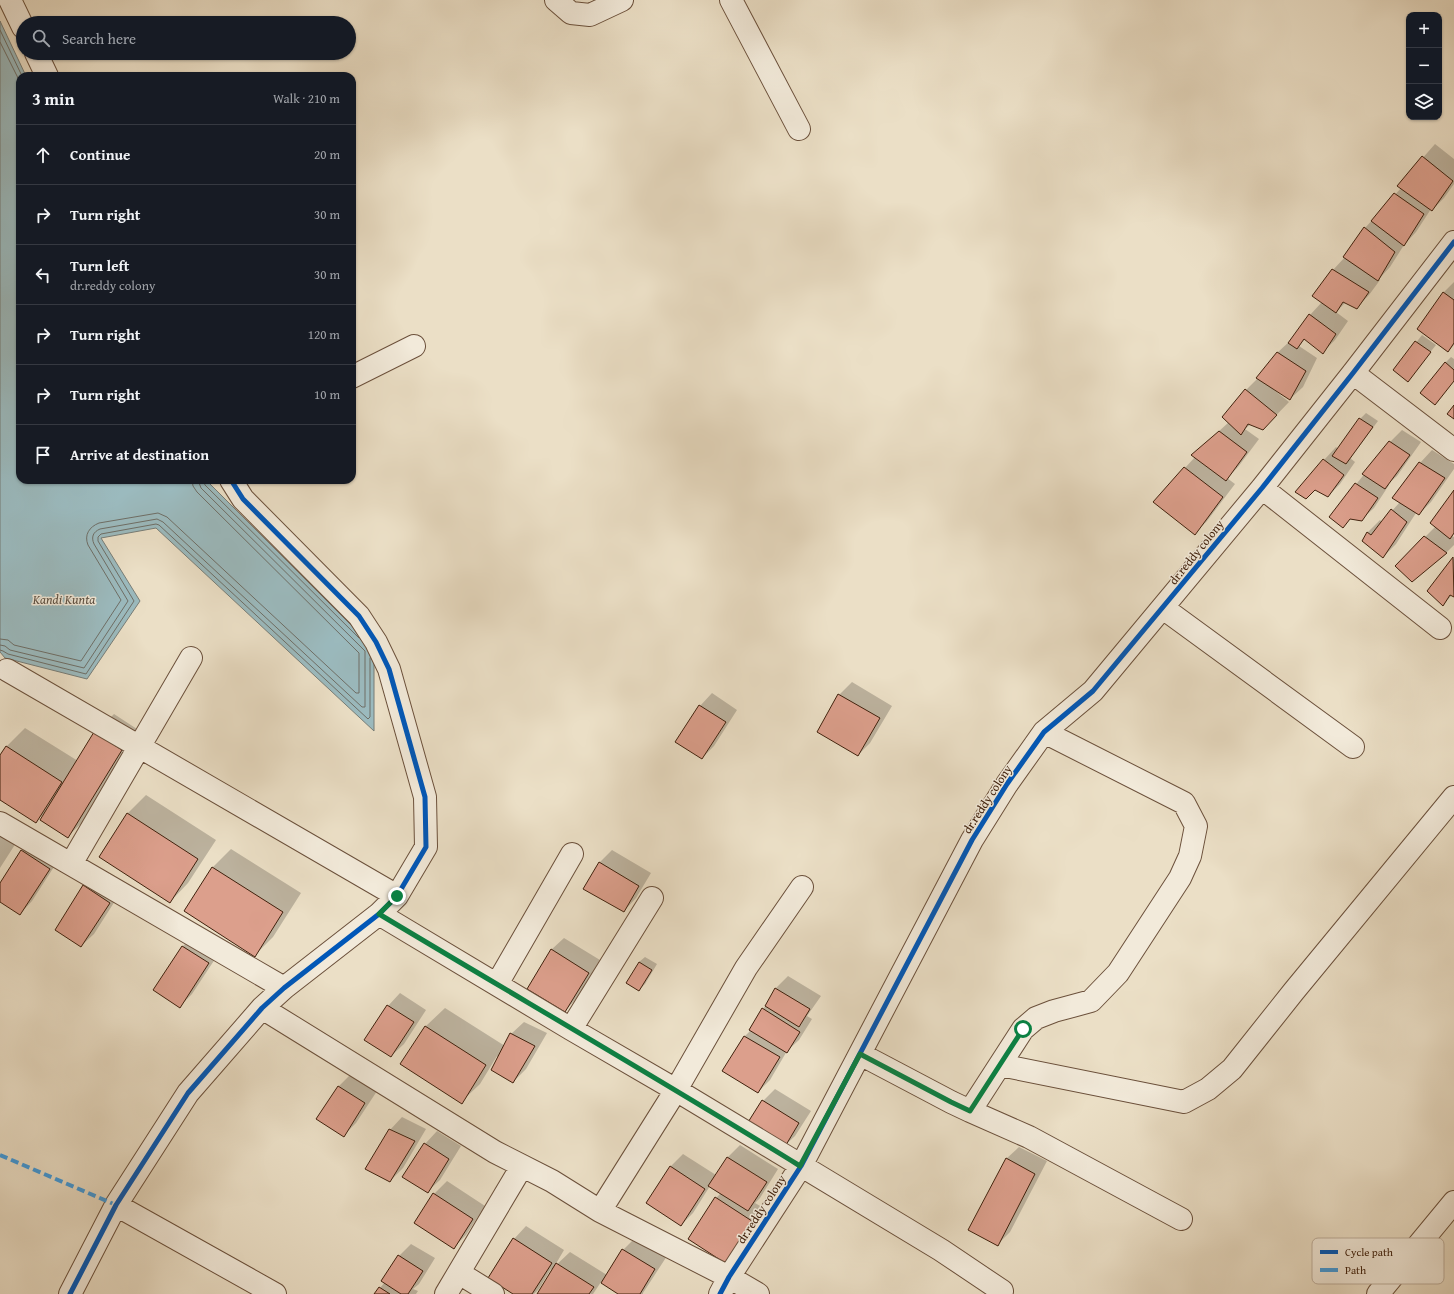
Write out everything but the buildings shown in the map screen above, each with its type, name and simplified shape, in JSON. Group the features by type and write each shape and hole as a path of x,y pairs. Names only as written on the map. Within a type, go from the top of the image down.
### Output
{"street":[{"path":"10,0 18,16"},
{"path":"556,0 570,13 590,15 622,0"},
{"path":"731,0 799,128"},
{"path":"39,60 45,72"},
{"name":"dr.reddy colony","path":"725,1285 800,1166 972,840 1007,784 1044,732 1093,691 1163,608 1262,488 1451,253"},
{"path":"356,375 414,346"},
{"path":"1353,373 1454,450"},
{"path":"70,1294 116,1205 188,1093 262,1008 284,988 379,914 397,896 426,847 426,797 388,669 376,642 359,616 243,499 234,484"},
{"path":"1262,488 1440,628"},
{"path":"1163,608 1353,747"},
{"path":"71,864 191,658"},
{"path":"7,670 397,896"},
{"path":"970,1111 1023,1029 1036,1018 1054,1011 1091,1001 1118,973 1180,878 1190,856 1196,826 1184,803 1044,732"},
{"path":"1000,1065 1184,1102 1208,1090 1232,1069 1294,991 1454,797"},
{"path":"0,823 284,988"},
{"path":"497,984 572,854"},
{"path":"600,1211 676,1090 746,968 802,886"},
{"path":"571,1029 652,898"},
{"path":"379,914 676,1090 941,1250 1002,1290"},
{"path":"262,1008 495,1152 552,1181 725,1285 758,1294"},
{"path":"860,1054 951,1102 1029,1137 1181,1219"},
{"path":"446,1294 522,1166"},
{"path":"1424,1238 1454,1202"},
{"path":"116,1205 275,1294"},
{"path":"459,1273 493,1294"},
{"path":"1378,1294 1386,1284"}],"water":[{"name":"Kandi Kunta","path":"0,21 16,55 16,60 18,60 24,72 16,72 16,484 210,484 374,648 374,731 156,528 101,538 140,601 87,679 5,658 0,652"}],"marked path":[{"path":"0,1155 116,1205"}],"cycle path":[{"path":"720,1294 729,1277 801,1166 972,840 1007,784 1044,732 1093,691 1262,488 1454,242"},
{"path":"70,1294 116,1205 188,1093 262,1008 284,988 379,914 397,896 426,847 425,797 389,669 376,642 359,616 243,499 234,484"}],"route":[{"path":"397,896 379,914 676,1090 800,1166 860,1054 970,1111 1023,1029"}]}
